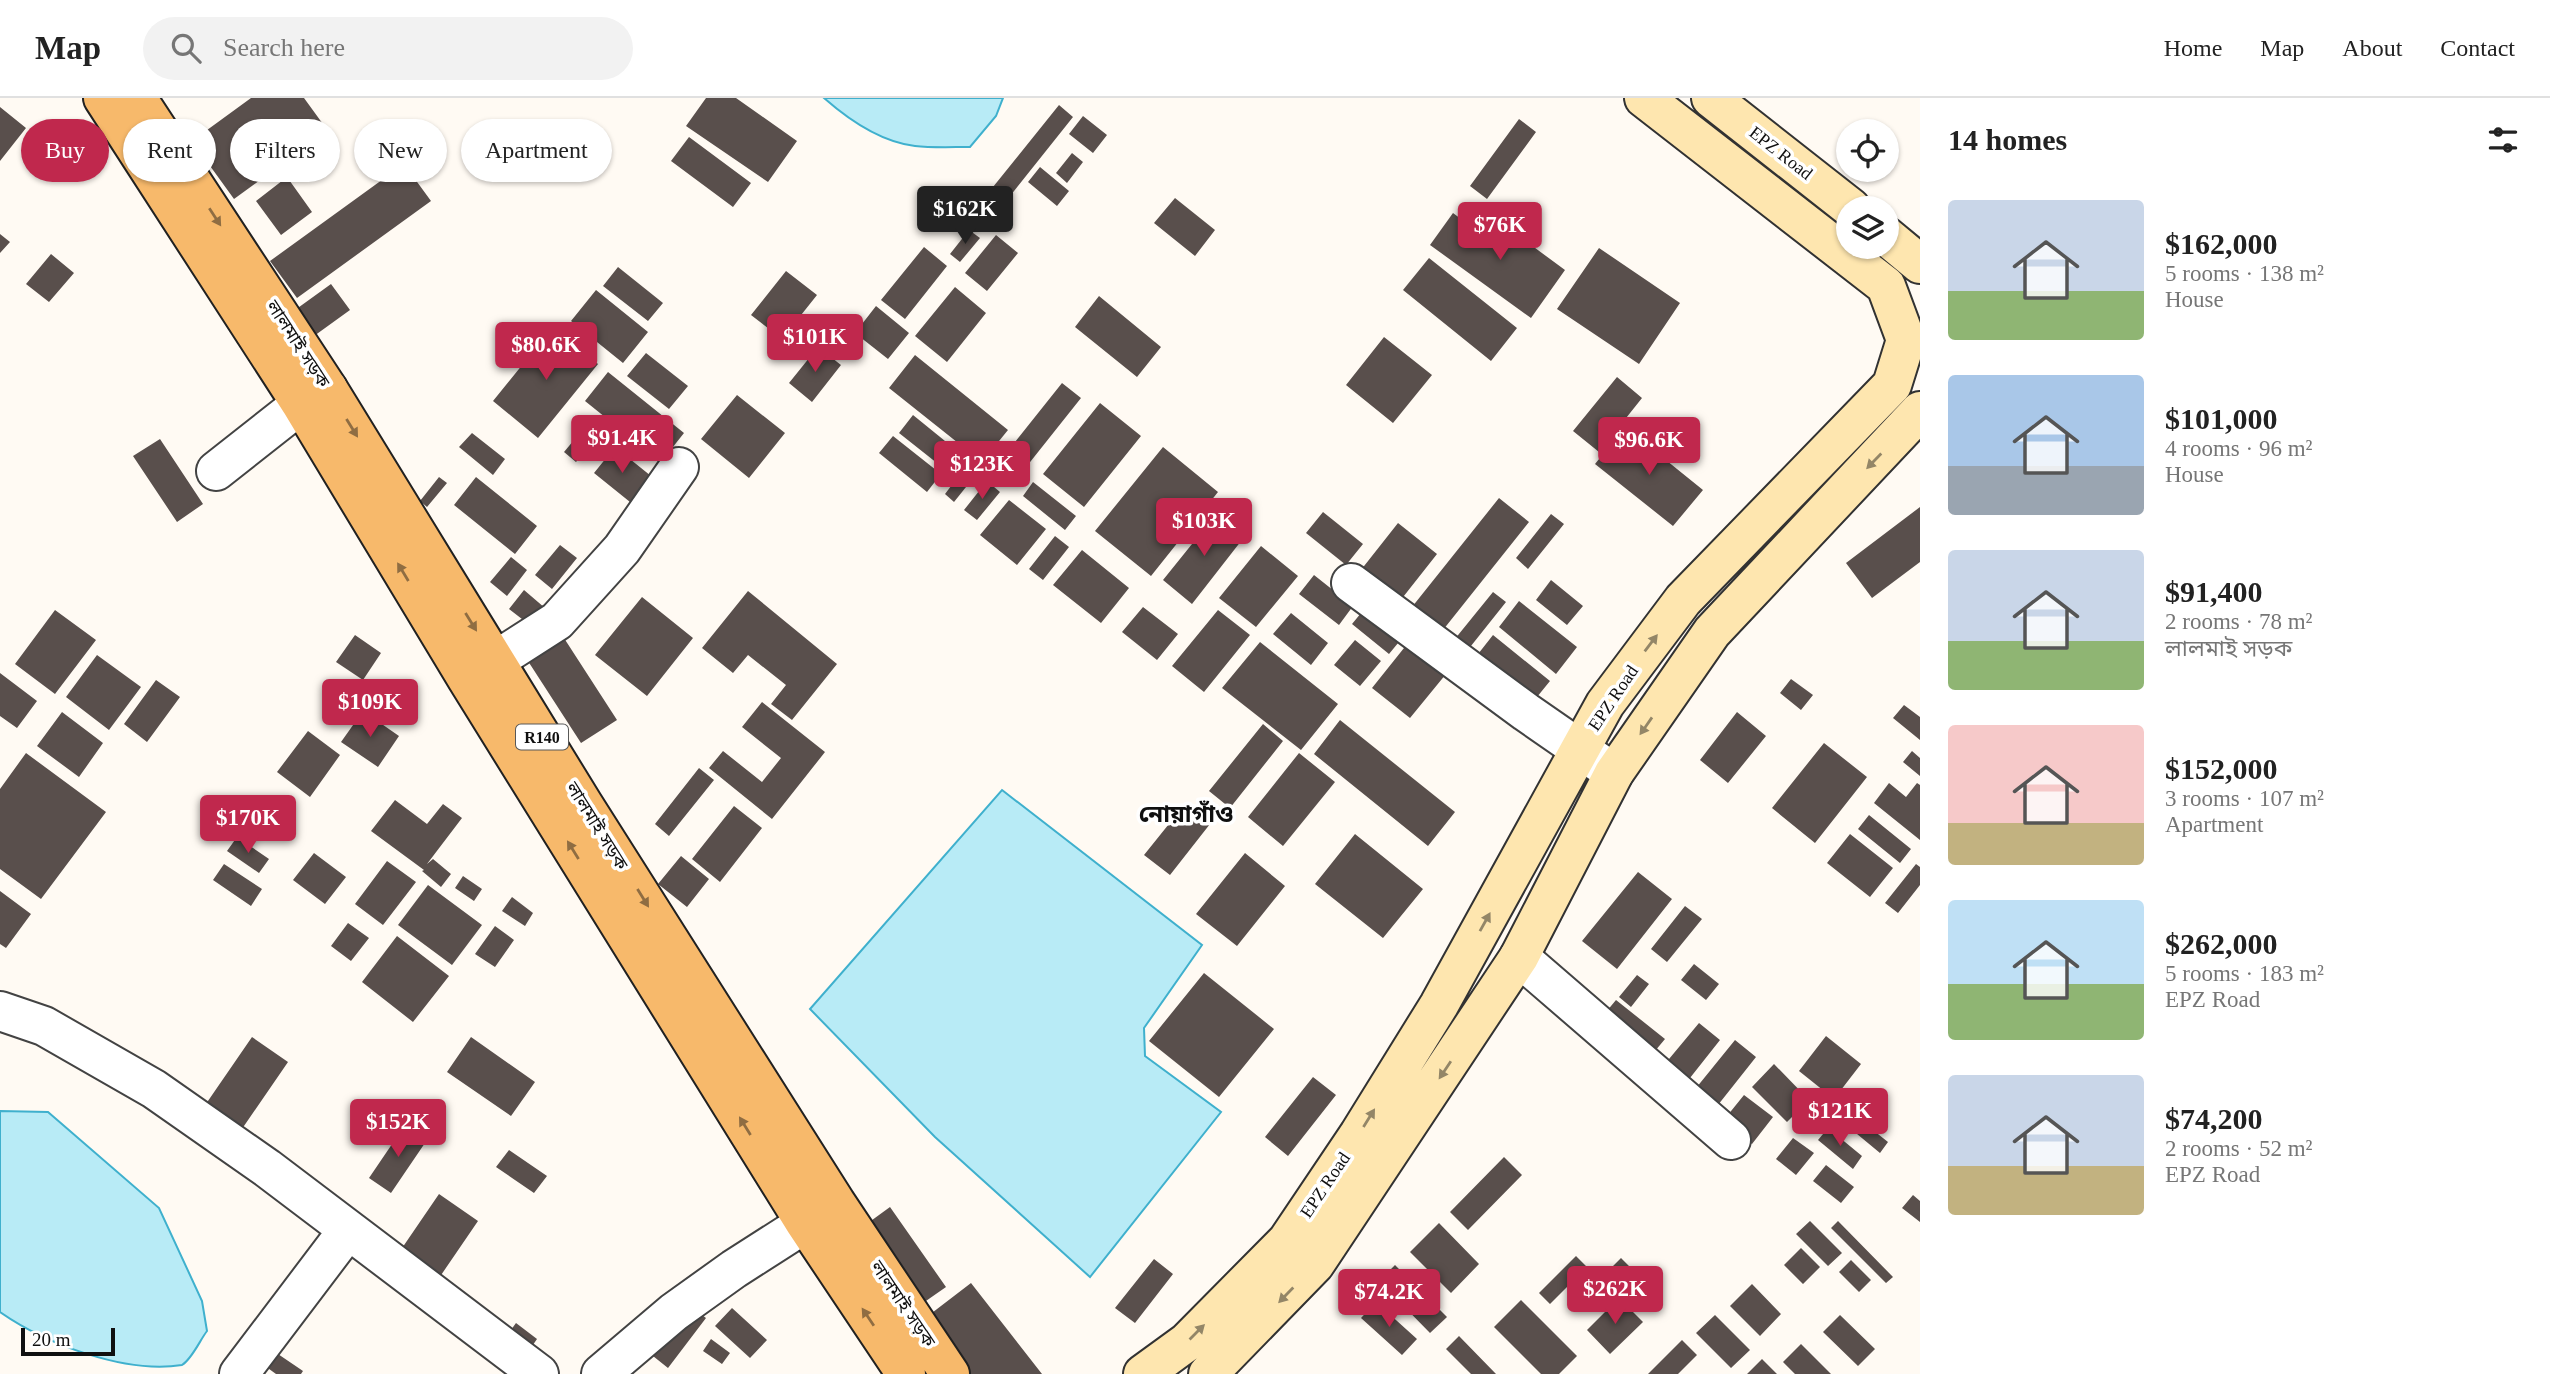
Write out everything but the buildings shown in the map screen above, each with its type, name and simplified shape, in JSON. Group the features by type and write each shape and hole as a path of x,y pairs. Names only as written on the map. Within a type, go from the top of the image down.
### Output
{"main road":[{"name":"লালমাই সড়ক","path":"103,98 315,397"},
{"name":"লালমাই সড়ক","path":"137,98 481,670 820,1213 906,1374"},
{"name":"EPZ Road","path":"1143,1374 1301,1253 1359,1134 1439,1005 1605,704 1683,600 1892,385 1910,360 1906,340 1886,286 1644,98"},
{"name":"EPZ Road","path":"1712,98 1836,196"},
{"path":"1899,247 1920,264"},
{"name":"EPZ Road","path":"1208,1374 1474,1027 1519,957 1614,772 1712,632 1920,411"},
{"path":"1439,1005 1474,1027"},
{"name":"লালমাই সড়ক","path":"820,1213 950,1374"}],"street":[{"path":"216,471 315,397"},
{"path":"481,670 557,621 621,549 680,467"},
{"path":"1351,583 1526,712 1614,772"},
{"path":"1519,957 1731,1140"},
{"path":"0,1011 44,1026 154,1089 267,1168 539,1374"},
{"path":"601,1374 674,1312 820,1213"},
{"path":"239,1374 348,1230"}],"water":[{"path":"824,98 1003,98 996,116 970,147 942,147 915,146 890,140 855,122"},
{"path":"1002,790 1202,945 1144,1028 1145,1056 1221,1112 1090,1277 935,1137 810,1009"},
{"path":"0,1111 48,1112 159,1208 202,1301 207,1331 182,1365 160,1367 111,1361 40,1335 0,1312"}],"district":[{"name":"নোয়াগাঁও","path":"1186,814"}]}
